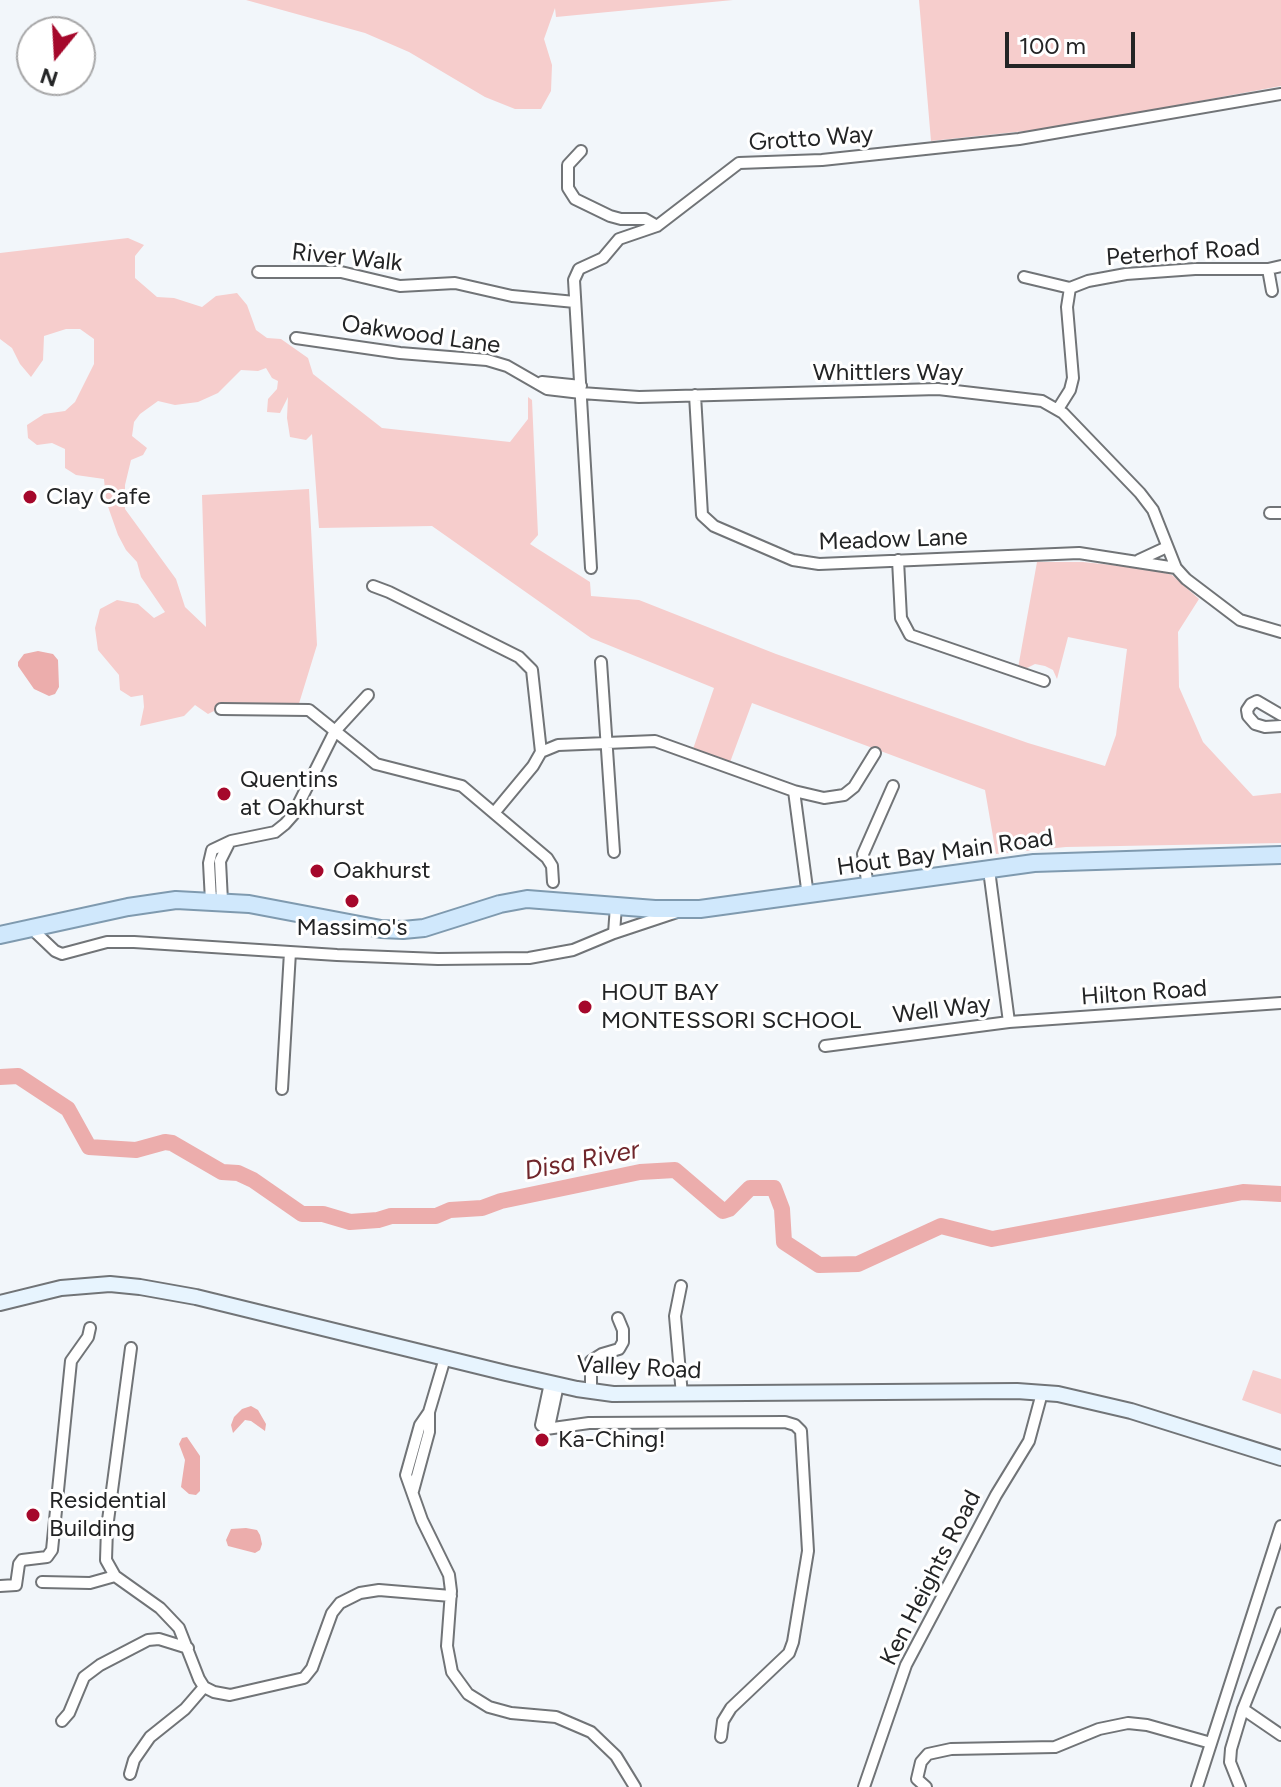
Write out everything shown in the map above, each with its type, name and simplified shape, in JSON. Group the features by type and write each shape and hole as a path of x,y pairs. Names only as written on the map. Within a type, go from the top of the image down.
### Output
{"main road":[{"name":"Hout Bay Main Road","path":"0,935 150,903 216,901 403,930 424,928 500,904 527,899 616,906 720,908 1074,860 1281,855"}],"street":[{"name":"Grotto Way","path":"591,568 574,280 577,271 603,258 619,239 657,226 739,163 822,160 1019,139 1281,94"},
{"path":"581,151 568,165 568,188 575,199 610,216 645,219 657,226"},
{"name":"Peterhof Road","path":"1070,288 1088,281 1126,274 1281,266"},
{"path":"1268,269 1272,291"},
{"name":"River Walk","path":"258,272 341,272 400,286 461,283 512,296 575,302"},
{"path":"1024,277 1070,288 1067,307 1073,378 1070,390 1058,409"},
{"name":"Oakwood Lane","path":"296,338 400,353 482,359 507,366 551,390 581,390"},
{"name":"Whittlers Way","path":"581,390 639,397 938,389 1033,399 1058,409 1140,493 1153,510 1176,568 1186,579 1245,623 1281,632"},
{"name":"Meadow Lane","path":"695,395 700,508 709,522 804,563 1079,553 1176,568"},
{"path":"1138,561 1167,547"},
{"path":"898,560 901,618 910,635 1044,681"},
{"path":"373,586 477,636 530,666 535,679 541,752 494,813"},
{"path":"601,662 614,852"},
{"path":"216,901 220,861 231,841 275,832 289,820 335,731 368,695"},
{"path":"1281,715 1257,701 1247,710 1255,724 1281,726"},
{"path":"221,709 307,709 376,764 462,786 547,858 552,866 553,882"},
{"path":"541,752 558,745 655,741 794,791 824,798 844,795 854,787 875,753"},
{"path":"868,887 863,854 893,786"},
{"path":"794,791 808,896"},
{"name":"Well Way","path":"825,1046 1009,1022 989,870"},
{"path":"614,933 616,906"},
{"path":"32,929 62,954 99,944 124,942 438,959 529,958 573,950 685,909"},
{"path":"282,1089 290,952"},
{"name":"Hilton Road","path":"1009,1022 1281,1003"},
{"name":"Valley Road","path":"0,1303 61,1288 110,1284 140,1287 196,1297 591,1391 682,1395 1042,1393 1112,1406 1281,1458"},
{"path":"681,1286 675,1316 682,1395"},
{"path":"591,1391 591,1361 622,1345 623,1330 618,1318"},
{"path":"0,1586 16,1585 22,1560 45,1557 52,1550 71,1361 88,1337 90,1328"},
{"path":"131,1348 105,1551 107,1565 115,1576 170,1617 179,1628 204,1687 230,1695 304,1678 312,1668 332,1613 340,1603 364,1591 451,1596"},
{"path":"445,1358 430,1410 429,1432 413,1491 422,1520 449,1575 448,1654 452,1672 474,1699 496,1710 547,1715 591,1732 616,1756 635,1787"},
{"path":"554,1384 549,1427 559,1429 599,1423 785,1422 801,1431 808,1551 793,1642 789,1653 731,1708 723,1721 721,1737"},
{"name":"Ken Heights Road","path":"864,1787 906,1665 996,1495 1024,1451 1037,1420 1042,1393"},
{"path":"1197,1787 1281,1526"},
{"path":"42,1582 90,1583 115,1576"},
{"path":"1240,1787 1229,1756 1243,1709 1281,1613"},
{"path":"62,1721 69,1713 84,1677 100,1665 137,1644 154,1639 188,1648"},
{"path":"130,1774 134,1760 150,1737 185,1709 204,1687"},
{"path":"1243,1709 1281,1735"},
{"path":"926,1787 917,1779 921,1762 928,1754 951,1749 1055,1747 1108,1726 1128,1723 1147,1725 1211,1743"}],"shaded area":[{"path":"246,0 733,0 556,17 555,8 544,39 552,65 551,91 541,109 515,109 485,97 409,52 365,33"},
{"path":"919,0 1281,0 1281,86 1053,128 931,141"},
{"path":"128,238 144,245 135,256 135,278 157,297 174,298 202,307 216,296 237,293 247,305 256,330 267,338 281,339 308,358 313,374 382,428 510,442 528,419 528,397 532,400 538,535 530,544 590,582 591,596 639,600 776,654 1028,743 1105,766 1116,735 1127,649 1068,637 1057,679 1053,670 1045,666 1035,664 1018,668 1037,562 1083,562 1159,570 1172,575 1199,599 1178,632 1179,687 1203,742 1253,796 1281,793 1281,843 1066,847 996,854 985,790 752,703 729,765 692,752 714,688 591,638 432,526 319,528 312,434 306,440 290,437 288,397 280,413 267,412 268,399 277,389 278,381 266,368 241,370 218,393 198,402 175,405 158,401 140,414 134,422 132,436 147,448 143,455 131,460 125,485 125,509 176,579 185,607 206,627 202,495 309,489 317,645 297,710 216,710 208,714 195,705 184,716 140,726 143,695 131,697 120,690 119,675 98,650 95,628 100,609 117,600 138,604 154,618 165,612 118,535 106,501 104,479 76,475 65,468 65,449 52,443 37,445 28,438 27,425 44,414 65,411 75,402 94,364 94,339 80,329 66,329 44,336 43,360 31,377 12,348 0,339 0,253"},
{"path":"38,651 53,654 58,660 59,687 55,694 49,696 34,689 18,666 24,654"},
{"path":"1253,1370 1281,1379 1281,1414 1242,1400"},
{"path":"251,1406 258,1410 266,1424 265,1431 245,1420 233,1433 231,1425 234,1417"},
{"path":"187,1437 200,1456 200,1491 196,1495 189,1494 181,1487 185,1460 179,1444 182,1438"},
{"path":"231,1529 257,1530 260,1535 262,1544 255,1553 228,1546 226,1540"}],"waterway":[{"name":"Disa River","path":"0,1077 18,1076 68,1109 89,1147 136,1150 172,1143 222,1172 238,1173 253,1180 302,1214 323,1214 350,1222 391,1216 436,1216 450,1210 482,1208 501,1201 640,1172 675,1170 723,1211 750,1188 774,1188 782,1209 784,1242 819,1265 858,1264 941,1226 992,1239 1243,1192 1281,1194"}],"place":[{"name":"Clay Cafe","path":"30,497"},
{"name":"Quentins at Oakhurst","path":"224,794"},
{"name":"Oakhurst","path":"317,871"},
{"name":"Massimo's","path":"352,901"},
{"name":"HOUT BAY MONTESSORI SCHOOL","path":"585,1007"},
{"name":"Ka-Ching!","path":"542,1440"},
{"name":"Residential Building","path":"33,1515"}]}
